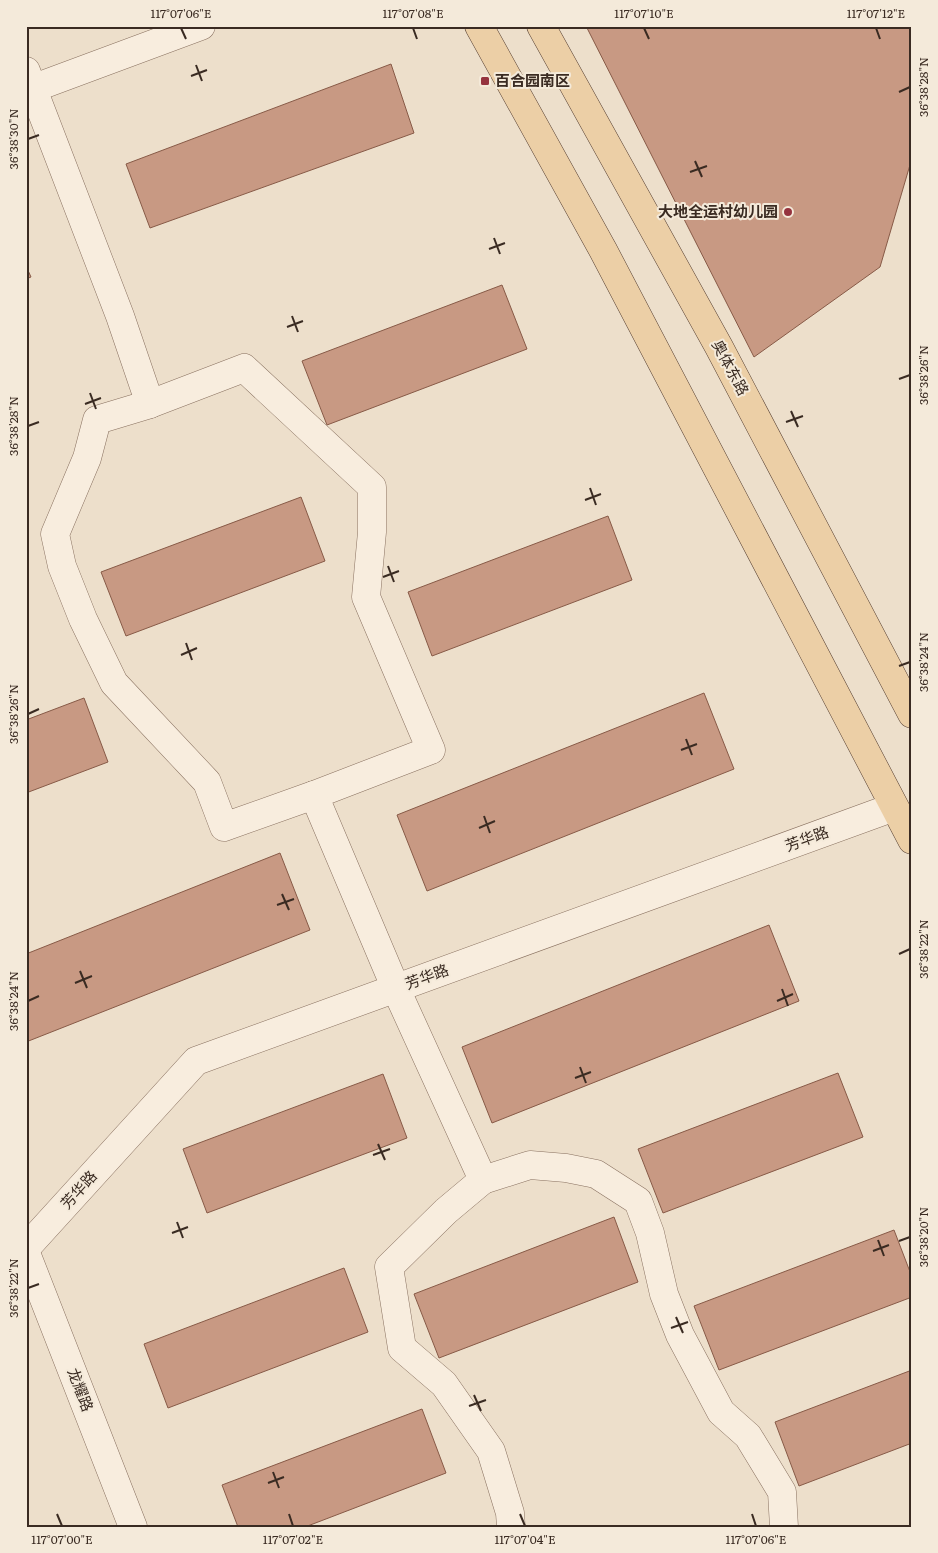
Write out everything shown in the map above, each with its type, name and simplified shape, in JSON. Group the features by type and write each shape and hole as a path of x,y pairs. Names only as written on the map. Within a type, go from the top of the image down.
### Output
{"main road":[{"path":"479,26 603,250 912,840"},
{"name":"奥体东路","path":"541,26 719,347 912,714"}],"street":[{"path":"26,91 201,26"},
{"path":"26,71 120,316 150,404"},
{"path":"244,368 372,488 372,532 366,596 431,750 224,827 207,782 114,683 83,619 62,566 55,534 87,458 97,420 150,404 244,368"},
{"path":"314,795 396,989 483,1180"},
{"name":"芳华路","path":"26,1248 196,1062 894,807"},
{"path":"512,1527 510,1513 491,1452 444,1384 402,1348 389,1267 446,1211 483,1180 530,1165 566,1168 596,1174 638,1202 650,1234 664,1294 680,1335 721,1412 748,1436 782,1492 784,1527"},
{"name":"龙耀路","path":"26,1252 133,1527"}],"building":[{"name":"大地全运村幼儿园","path":"586,26 912,26 912,158 880,267 754,357"},
{"path":"391,64 414,133 150,228 126,164"},
{"path":"26,266 31,277 26,279"},
{"path":"502,285 527,349 327,425 302,361"},
{"path":"301,497 325,561 126,636 101,572"},
{"path":"608,516 632,580 432,656 408,592"},
{"path":"704,693 734,769 427,891 397,815"},
{"path":"84,698 108,762 26,793 26,720"},
{"path":"280,853 310,930 26,1042 26,954"},
{"path":"769,925 799,1001 492,1123 462,1047"},
{"path":"838,1073 863,1137 663,1213 638,1149"},
{"path":"383,1074 407,1138 207,1213 183,1149"},
{"path":"614,1217 638,1282 439,1358 414,1294"},
{"path":"894,1230 912,1277 912,1297 719,1370 694,1306"},
{"path":"344,1268 368,1332 168,1408 144,1344"},
{"path":"912,1370 912,1443 799,1486 775,1422"},
{"path":"422,1409 446,1473 305,1527 238,1527 222,1485"}],"place":[{"name":"百合园南区","path":"485,81"},
{"name":"大地全运村幼儿园","path":"788,212"}]}
